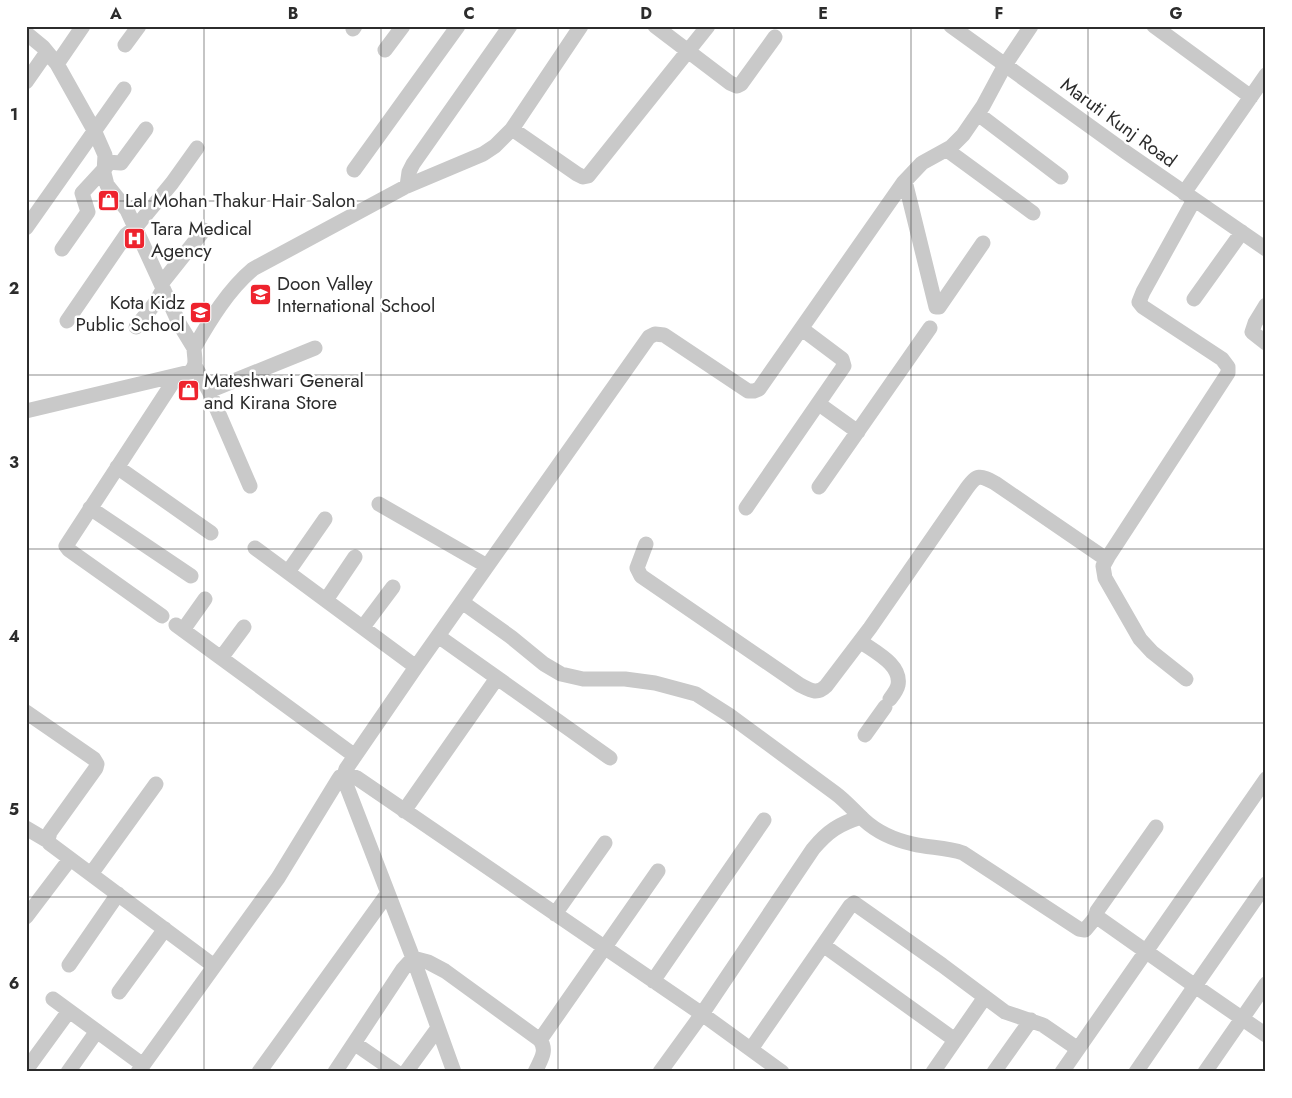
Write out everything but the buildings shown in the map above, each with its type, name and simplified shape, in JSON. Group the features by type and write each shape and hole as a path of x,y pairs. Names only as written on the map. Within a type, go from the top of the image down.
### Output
{"street":[{"path":"26,411 177,376 190,372 196,362 194,348 184,334 127,210 107,185 104,174 106,164 104,149 52,58 26,32 30,26"},
{"path":"26,82 83,26"},
{"path":"125,45 139,26"},
{"path":"385,50 403,26"},
{"path":"354,170 458,26"},
{"path":"408,186 409,172 413,164 510,26"},
{"path":"194,348 234,287 253,269 408,186 483,154 495,146 512,129 581,26"},
{"path":"655,26 734,86 739,86 775,37"},
{"path":"512,129 577,174 583,177 588,176 708,26"},
{"name":"Maruti Kunj Road","path":"951,26 1266,249"},
{"path":"53,999 97,1031 141,1068 278,878 338,780 344,775 416,666 649,337 656,334 664,335 748,391 751,392 759,389 905,181 922,163 947,150 963,135 990,95 1005,65 1031,26"},
{"path":"1154,26 1251,97"},
{"path":"1186,678 1152,652 1140,639 1105,578 1103,570 1106,559 1228,373 1228,367 1222,359 1143,307 1140,302 1189,196 1266,75"},
{"path":"26,228 32,206 94,130 124,89"},
{"path":"978,114 1061,176"},
{"path":"62,249 88,212 82,193 106,164 121,163 146,129"},
{"path":"67,321 126,235 135,228 172,183 197,148"},
{"path":"947,150 1033,213"},
{"path":"905,181 937,308 984,243"},
{"path":"136,327 156,302 162,286 204,230"},
{"path":"1194,299 1242,232"},
{"path":"1266,305 1252,332 1266,343"},
{"path":"819,487 930,328"},
{"path":"746,508 844,366 844,362 802,329"},
{"path":"210,391 314,348"},
{"path":"195,366 210,391 250,486"},
{"path":"162,616 67,548 67,543 177,376"},
{"path":"819,404 858,432"},
{"path":"117,467 211,533"},
{"path":"646,544 637,568 642,576 800,685 813,692 822,690 826,686 860,641 967,488 977,477 985,478 995,483 1106,559"},
{"path":"379,504 487,566"},
{"path":"90,508 190,576"},
{"path":"288,572 326,519"},
{"path":"255,548 416,666"},
{"path":"326,600 355,557"},
{"path":"363,627 393,587"},
{"path":"206,599 180,628 355,756"},
{"path":"462,602 511,637 544,664 561,674 583,679 625,679 655,683 696,694 729,715 836,792 869,824 895,839 916,845 949,849 963,853 1079,929 1084,930 1095,918 1097,911 1156,827"},
{"path":"221,658 244,627"},
{"path":"438,636 610,758"},
{"path":"860,641 889,662 895,670 898,685 888,703 864,735"},
{"path":"404,811 497,678"},
{"path":"26,712 94,759 97,764 50,832 48,841"},
{"path":"344,775 357,778 702,1014 782,1072"},
{"path":"344,775 454,1072"},
{"path":"1062,1072 1266,779"},
{"path":"91,874 156,784"},
{"path":"660,1072 702,1014 821,839 837,826 861,817"},
{"path":"653,981 764,820"},
{"path":"26,828 48,841 214,966"},
{"path":"555,914 605,842"},
{"path":"26,917 70,858"},
{"path":"540,1040 658,871"},
{"path":"1136,1072 1266,884"},
{"path":"259,1072 388,893"},
{"path":"69,965 118,894"},
{"path":"751,1049 853,903 942,964 1005,1012 1043,1025 1078,1049"},
{"path":"1095,918 1100,919 1147,950 1266,1035"},
{"path":"119,992 165,929"},
{"path":"823,945 955,1040"},
{"path":"413,958 428,962 445,971 540,1040 544,1045 544,1052 535,1072"},
{"path":"341,1070 354,1043 413,958"},
{"path":"1205,1072 1266,984"},
{"path":"933,1072 985,997"},
{"path":"26,1070 69,1011"},
{"path":"994,1072 1031,1020"},
{"path":"406,1072 438,1028"},
{"path":"68,1072 97,1031"},
{"path":"354,1043 396,1072"}],"place":[{"name":"Lal Mohan Thakur Hair Salon","path":"109,200"},
{"name":"Tara Medical Agency","path":"135,239"},
{"name":"Doon Valley International School","path":"261,294"},
{"name":"Kota Kidz Public School","path":"201,313"},
{"name":"Mateshwari General and Kirana Store","path":"188,391"}]}
